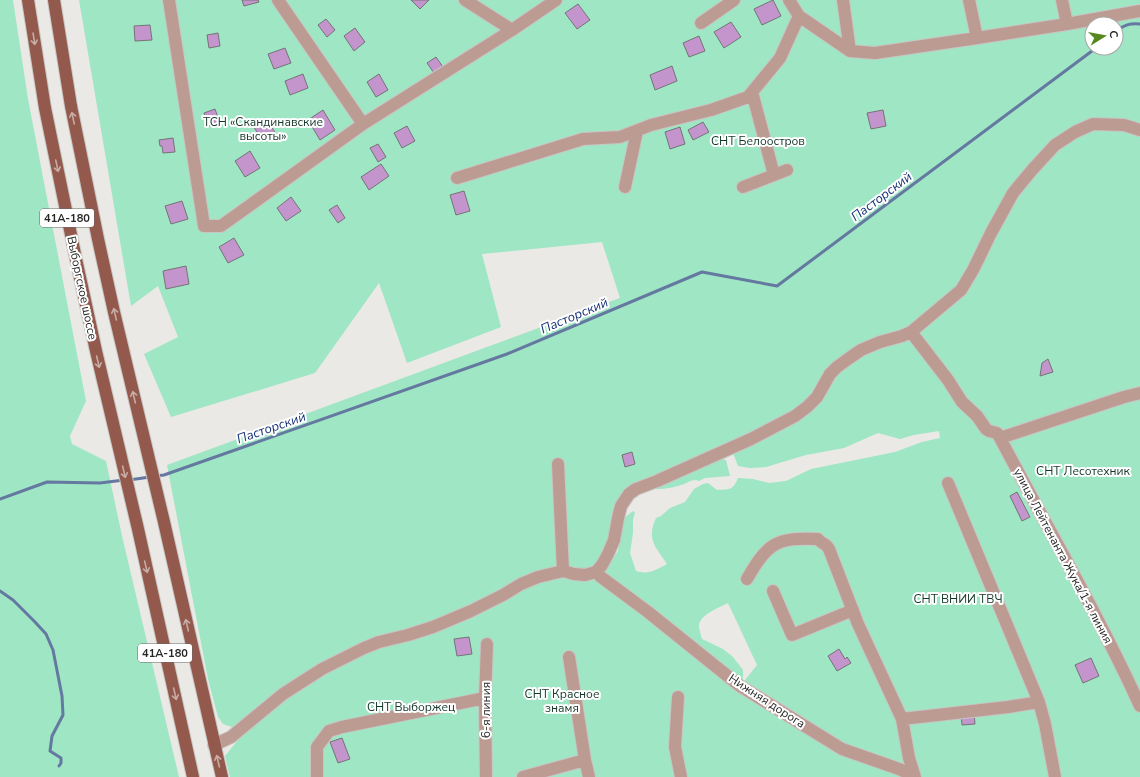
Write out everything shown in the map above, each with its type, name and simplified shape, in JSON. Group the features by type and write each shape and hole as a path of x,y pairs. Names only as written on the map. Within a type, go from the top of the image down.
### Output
{"main road":[{"name":"Выборгское шоссе","path":"28,0 46,116 79,274 193,777"},
{"name":"41А-180","path":"54,0 71,106 108,283 222,777"}],"street":[{"path":"169,0 204,226 221,226 364,124 512,30 556,0"},
{"path":"278,0 364,124"},
{"path":"465,0 512,30"},
{"path":"701,23 734,0"},
{"path":"789,0 799,16 850,51 875,53 1067,24 1140,11"},
{"path":"843,0 850,51"},
{"path":"969,0 977,38"},
{"path":"1062,0 1067,24"},
{"path":"457,178 583,139 620,137 651,125 711,110 748,97 780,58 799,16"},
{"path":"752,92 774,175"},
{"path":"214,745 231,737 283,694 342,658 379,642 408,635 446,622 482,606 528,581 545,575 563,571 585,575 596,572 602,565 614,540 621,506 629,494 636,489 751,439 795,416 817,397 830,374 837,367 861,350 911,332 961,290 1013,193 1055,145 1075,132 1093,124 1124,125 1140,130"},
{"path":"626,187 637,131"},
{"path":"743,187 786,170"},
{"path":"911,332 948,380 962,402 977,416 986,429 997,433 1000,438 1125,396 1140,393"},
{"name":"улица Лейтенанта Жука/1-я линия","path":"1000,438 1126,676 1140,706"},
{"path":"558,464 563,571"},
{"path":"948,483 1039,702 1045,724 1055,777"},
{"path":"747,579 755,565 766,551 778,543 793,539 818,539 826,544 852,610 902,719 909,758 915,777"},
{"name":"Нижняя дорога","path":"596,572 740,686 842,749 899,769 915,777"},
{"path":"773,591 792,635 852,610"},
{"name":"6-я линия","path":"486,777 485,698 487,644"},
{"path":"569,657 588,777"},
{"path":"678,697 675,747 681,777"},
{"path":"317,777 317,747 329,731 342,727 485,698"},
{"path":"902,719 1039,702"},
{"path":"899,769 909,758"},
{"path":"523,777 585,760"}],"green space":[{"path":"0,0 13,0 28,99 86,401 70,436 72,444 106,461 122,536 179,777 0,777"},
{"path":"79,0 1140,0 1140,777 230,777 225,756 242,735 238,727 223,724 218,717 208,679 167,465 620,298 602,242 482,254 501,327 407,363 379,283 315,373 171,417 144,354 178,337 158,286 131,306","holes":["939,431 940,438 922,442 895,452 811,469 786,481 769,483 753,479 738,478 732,487 717,490 708,483 703,484 694,489 685,502 670,508 661,516 656,518 653,526 652,538 656,548 667,564 652,571 636,571 630,553 633,533 633,519 635,513 633,511 624,518 618,551 602,573 618,518 638,488 731,448 738,466 750,468 766,467 806,455 844,448 878,433 900,439","728,603 757,665 741,685 743,670 733,657 723,649 702,639 699,629 702,618"]},
{"path":"722,455 723,459 726,460 730,476 705,478 699,481 693,480 668,488 651,488"}],"building":[{"path":"242,0 258,0 259,2 244,6"},
{"path":"411,0 429,0 420,9"},
{"path":"773,0 781,16 762,25 754,9"},
{"path":"578,4 590,20 577,29 565,13"},
{"path":"326,19 335,30 327,37 318,25"},
{"path":"731,22 741,37 724,48 714,32"},
{"path":"150,25 152,40 135,41 134,26"},
{"path":"355,28 365,42 354,51 344,36"},
{"path":"218,33 220,46 209,48 207,35"},
{"path":"699,36 705,51 689,57 683,43"},
{"path":"285,48 291,63 274,69 268,54"},
{"path":"436,57 443,67 434,73 427,63"},
{"path":"672,66 677,81 655,90 650,75"},
{"path":"303,74 308,88 290,95 285,81"},
{"path":"379,74 388,90 376,97 367,82"},
{"path":"215,109 220,123 208,126 204,113"},
{"path":"323,110 335,130 320,140 308,120"},
{"path":"883,110 886,126 871,129 867,113"},
{"path":"266,118 276,134 263,141 253,126"},
{"path":"703,122 709,132 693,140 688,130"},
{"path":"407,126 415,141 402,148 394,133"},
{"path":"680,127 685,144 670,149 665,132"},
{"path":"173,138 175,152 163,153 159,140"},
{"path":"378,144 386,157 378,162 370,148"},
{"path":"250,151 260,168 245,177 235,161"},
{"path":"381,164 389,176 369,190 361,177"},
{"path":"464,191 470,211 456,215 450,195"},
{"path":"291,197 301,211 286,221 277,208"},
{"path":"182,201 188,219 171,224 165,206"},
{"path":"337,205 345,218 338,223 329,210"},
{"path":"234,238 244,255 228,263 219,247"},
{"path":"186,266 189,284 166,289 163,271"},
{"path":"1048,359 1053,372 1040,376 1042,363"},
{"path":"632,452 635,464 625,467 622,455"},
{"path":"1017,492 1030,517 1022,521 1010,496"},
{"path":"469,637 472,654 457,656 454,639"},
{"path":"839,649 845,659 847,657 851,663 837,671 828,656"},
{"path":"1091,658 1099,676 1083,683 1075,665"},
{"path":"974,714 975,724 962,725 961,715"},
{"path":"342,738 350,759 338,763 330,742"}],"waterway":[{"name":"Пасторский","path":"1124,26 1140,24"},
{"name":"Пасторский","path":"155,476 164,475 507,354 702,272 777,286 1085,56"},
{"name":"Пасторский","path":"129,480 150,477"},
{"name":"Пасторский","path":"0,499 47,482 100,483 124,480"},
{"path":"0,591 13,600 46,634 53,650 62,696 63,715 52,736 50,751 61,758 61,763 59,766"}],"park label":[{"name":"ТСН «Скандинавские высоты»","path":"263,129"},
{"name":"СНТ Белоостров","path":"758,141"},
{"name":"СНТ Лесотехник","path":"1083,471"},
{"name":"СНТ ВНИИ ТВЧ","path":"958,599"},
{"name":"СНТ Красное знамя","path":"562,701"},
{"name":"СНТ Выборжец","path":"411,707"}]}
